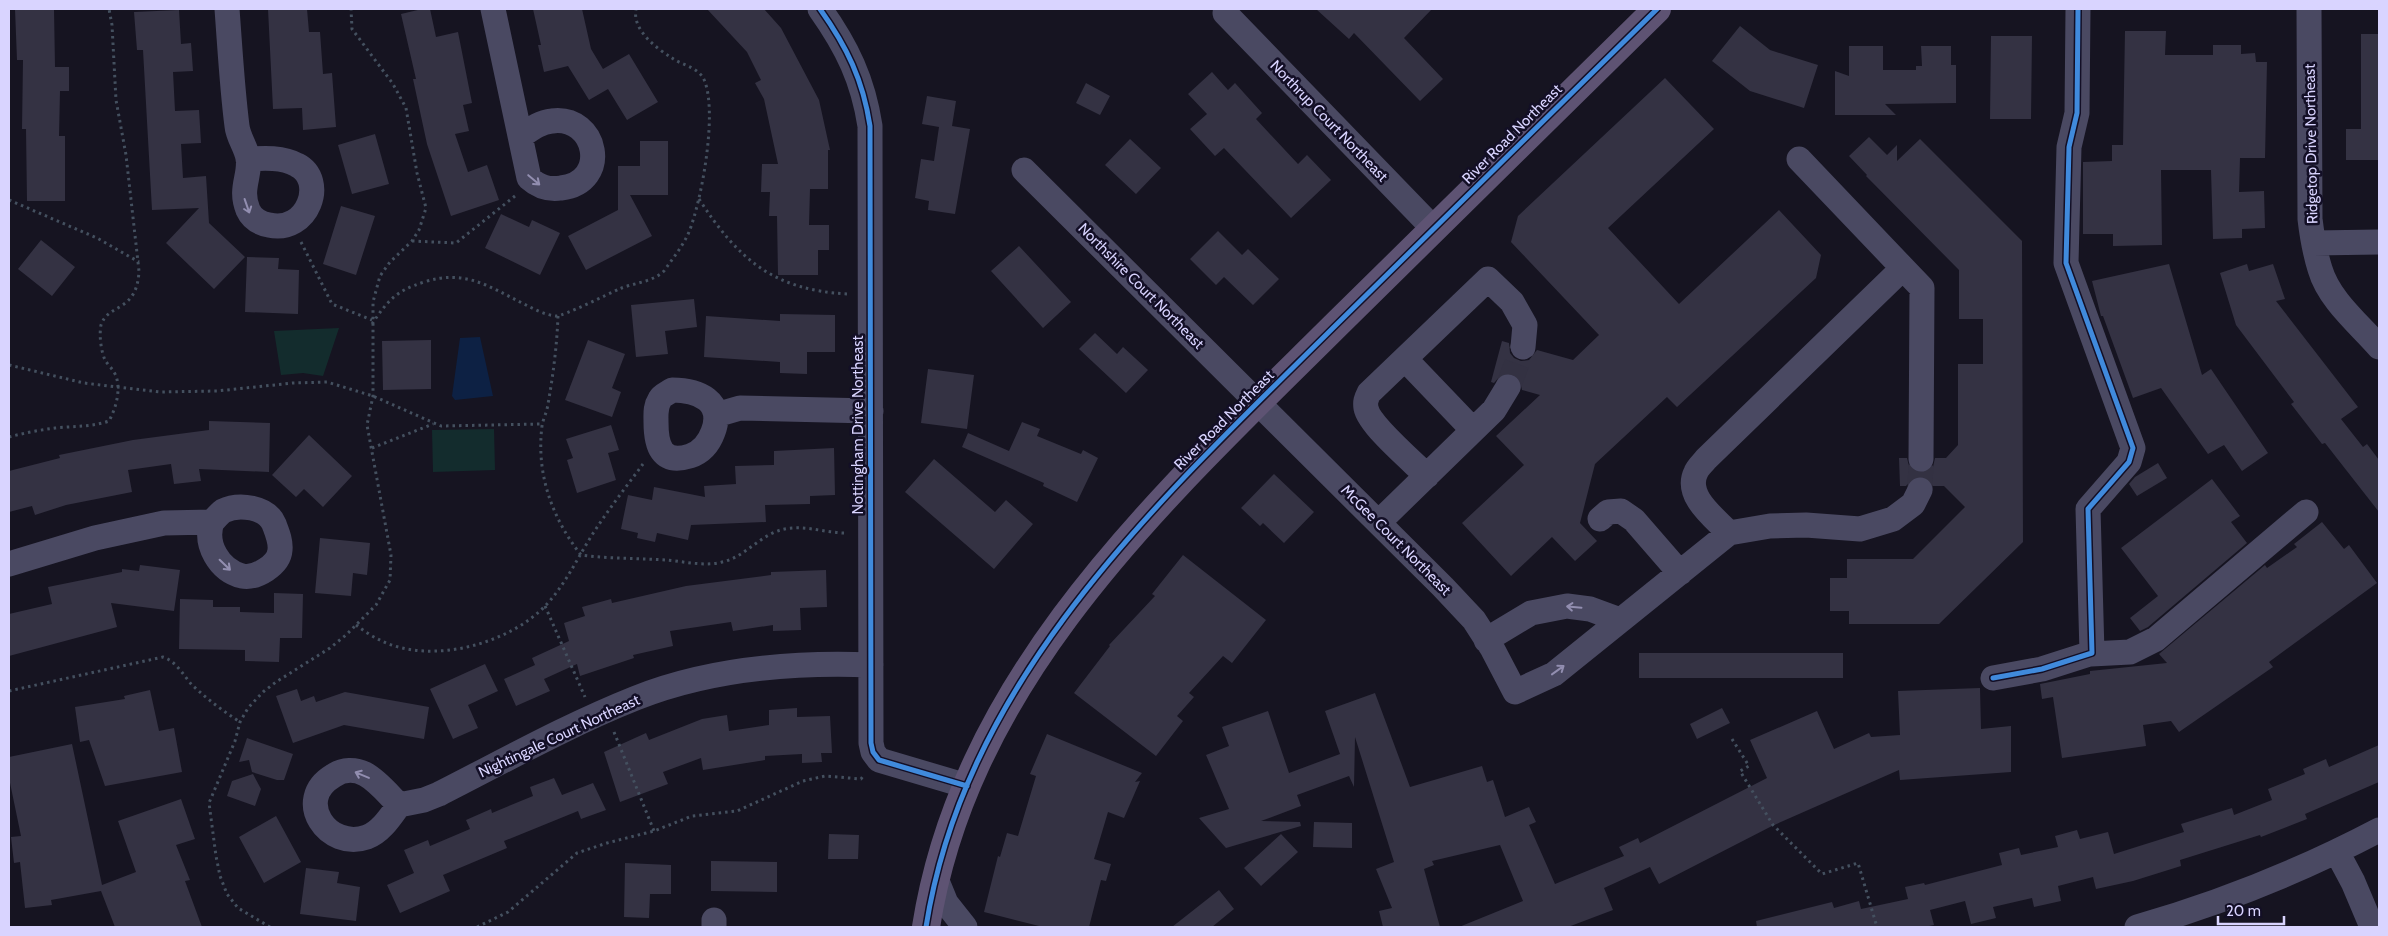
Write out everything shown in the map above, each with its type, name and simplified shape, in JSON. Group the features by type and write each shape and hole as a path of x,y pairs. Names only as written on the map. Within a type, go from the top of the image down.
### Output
{"main road":[{"name":"River Road Northeast","path":"926,927 950,833 967,786 1002,713 1036,657 1080,596 1126,540 1258,402 1657,9"}],"street":[{"path":"227,9 237,129 248,159 244,188 245,203 250,215 259,222 272,226 291,223 306,210 311,201 311,188 305,172 298,165 284,160 248,159"},
{"path":"493,9 521,136 522,153 529,178 550,190 568,187 583,180 591,169 591,143 586,133 572,124 554,120 540,124 521,136"},
{"name":"Nottingham Drive Northeast","path":"820,9 842,40 855,66 866,101 870,126 871,743 873,752 879,760"},
{"path":"2078,9 2077,113 2068,147 2066,263 2133,448 2129,462 2088,509 2091,654"},
{"name":"Ridgetop Drive Northeast","path":"2309,9 2310,219 2314,243 2320,271 2336,299 2379,347"},
{"name":"Northrup Court Northeast","path":"1225,13 1433,228"},
{"path":"1800,159 1922,288 1921,460"},
{"name":"Northshire Court Northeast","path":"1024,170 1258,402"},
{"path":"2314,243 2379,242"},
{"path":"1729,533 1696,498 1694,484 1696,472 1706,459 1903,268"},
{"path":"1427,476 1374,424 1366,410 1365,401 1369,393 1488,279 1512,302 1525,325 1523,347"},
{"path":"1405,359 1473,430"},
{"path":"1379,522 1494,410 1508,387"},
{"path":"672,390 700,393 710,402 716,415 714,430 709,443 697,454 683,458 673,458 664,454 658,446 656,407 661,397 672,390"},
{"name":"McGee Court Northeast","path":"1258,402 1443,586 1474,620 1515,692 1554,674 1620,620"},
{"path":"716,415 740,408 871,411"},
{"path":"1486,640 1531,613 1567,606 1590,609 1620,620 1729,533 1770,526 1806,525 1860,529 1893,519 1913,504 1920,490"},
{"path":"1600,519 1608,512 1621,511 1634,520 1680,573"},
{"path":"1993,678 2042,669 2091,654 2130,652 2156,639 2306,512"},
{"path":"9,564 95,538 164,523 212,522"},
{"name":"Nightingale Court Northeast","path":"399,805 424,800 439,794 599,714 636,698 673,686 752,670 793,666 871,665"},
{"path":"879,760 967,786"},
{"path":"2137,927 2169,923 2282,878 2379,830"},
{"path":"2337,852 2353,882 2372,927"},
{"path":"937,881 946,903 965,927"}],"path":[{"path":"9,437 45,429 92,426 110,420 116,403 117,378 105,359 101,347 102,324 107,316 133,296 138,284 139,262 126,155 116,100 112,25 109,9"},
{"path":"270,927 238,908 227,894 220,876 213,841 209,802 235,741 240,722 248,708 263,692 330,648 356,625 376,605 390,580 392,566 368,417 373,396 372,320 374,293 380,276 390,262 412,241 419,230 426,208 417,173 408,114 393,84 352,29 351,9"},
{"path":"372,324 395,294 414,285 446,276 455,276 479,282 539,311 558,316 629,285 659,276 681,247 689,232 699,199 708,137 705,81 699,72 670,58 649,42 637,24 636,9"},
{"path":"412,241 456,243 466,237 490,213 509,202 529,178"},
{"path":"699,199 742,255 766,272 809,288 842,294 871,295"},
{"path":"9,200 97,238 139,262"},
{"path":"291,223 332,304 372,320"},
{"path":"558,316 548,405 542,424 541,456 547,493 558,522 582,555 616,559 663,559 711,563 732,558 766,537 788,528 801,527 846,533"},
{"path":"9,365 84,384 117,389 160,392 217,391 318,382 340,384 373,396 441,426 542,424"},
{"path":"372,448 434,424"},
{"path":"356,625 382,642 394,646 422,650 454,650 486,642 507,633 545,606 569,577 593,534 650,454 658,446"},
{"path":"545,606 587,701 612,729 654,831"},
{"path":"9,691 163,657 172,662 192,684 219,708 240,722"},
{"path":"1732,739 1749,766 1740,771 1773,825 1822,874 1858,863 1878,927"},
{"path":"476,927 508,912 577,853 607,842 654,831 692,816 737,811 803,781 825,776 861,779 879,760"}],"green space":[{"path":"339,328 323,376 303,373 281,375 274,331"},
{"path":"494,429 495,470 433,472 432,430"}],"water":[{"path":"480,337 493,396 455,400 452,396 460,338"}],"building":[{"path":"15,9 54,9 55,67 69,67 69,91 60,91 59,136 65,136 65,201 27,201 26,129 22,129 23,60 17,60"},
{"path":"268,9 307,9 309,32 320,32 323,74 332,73 336,127 303,130 302,108 273,109"},
{"path":"430,9 436,37 458,32 472,103 463,105 469,131 455,134 468,172 487,165 499,200 451,216 427,144 413,79 416,79 401,14"},
{"path":"533,9 582,9 591,49 603,69 629,54 658,102 627,120 608,89 589,100 568,66 544,72 538,45 541,45"},
{"path":"707,9 764,9 781,28 819,100 830,150 828,150 828,189 810,189 809,225 829,225 829,250 818,250 818,275 778,275 777,216 769,216 770,192 761,192 762,164 778,164 764,99 755,83 761,80 747,52"},
{"path":"1316,9 1432,9 1404,38 1443,79 1420,101 1354,33 1349,39"},
{"path":"179,10 181,44 191,43 193,71 173,72 175,111 199,110 201,143 181,144 183,178 206,176 209,223 245,257 214,289 166,243 199,208 152,210 143,50 137,50 134,12"},
{"path":"1740,26 1770,50 1818,65 1804,108 1750,91 1712,61"},
{"path":"2125,31 2166,31 2165,55 2213,55 2213,45 2241,45 2241,54 2255,53 2256,62 2267,62 2265,158 2240,158 2239,192 2264,191 2265,228 2242,229 2242,238 2213,239 2211,170 2161,170 2162,245 2113,246 2113,234 2083,234 2083,162 2112,161 2112,145 2123,145"},
{"path":"2361,34 2379,34 2379,160 2346,160 2346,129 2361,129"},
{"path":"1991,36 2032,36 2031,119 1990,119"},
{"path":"1849,46 1883,46 1883,70 1916,70 1916,66 1922,66 1921,46 1951,46 1951,65 1956,65 1956,103 1885,104 1896,115 1835,115 1835,71 1849,76"},
{"path":"1212,72 1228,90 1235,83 1262,113 1256,119 1298,164 1307,155 1331,180 1291,218 1224,148 1215,156 1190,129 1207,114 1188,94"},
{"path":"1665,78 1714,129 1608,228 1679,304 1779,210 1821,255 1816,278 1677,407 1667,397 1595,464 1580,523 1597,541 1575,561 1552,537 1511,576 1462,523 1524,465 1496,436 1540,395 1522,390 1520,380 1516,375 1509,373 1501,375 1494,383 1491,382 1502,341 1509,343 1510,353 1514,358 1521,361 1529,360 1537,350 1573,360 1599,335 1511,242 1518,216"},
{"path":"1086,83 1110,96 1100,115 1076,103"},
{"path":"927,96 956,101 952,126 970,129 955,214 928,210 929,201 915,198 921,159 934,161 939,127 922,124"},
{"path":"375,134 389,184 352,194 338,145"},
{"path":"1869,137 1887,155 1897,145 1897,161 1920,139 2022,241 2023,542 1939,624 1849,624 1849,611 1830,611 1830,578 1847,578 1847,559 1913,559 1965,507 1944,486 1933,486 1926,477 1919,476 1913,478 1906,486 1900,486 1899,458 1907,458 1909,466 1914,472 1921,473 1933,467 1935,458 1946,458 1958,445 1958,364 1983,364 1983,319 1959,319 1959,270 1866,176 1849,156"},
{"path":"1130,139 1161,168 1136,194 1105,165"},
{"path":"640,141 668,141 668,195 630,195 652,236 586,270 568,236 618,210 618,166 640,166"},
{"path":"341,206 375,216 356,275 323,264"},
{"path":"501,214 529,227 532,220 560,233 540,275 485,248"},
{"path":"1218,231 1242,255 1248,249 1279,279 1253,305 1224,277 1216,285 1190,259"},
{"path":"41,240 75,267 52,296 18,269"},
{"path":"1019,246 1071,302 1043,328 991,271"},
{"path":"247,257 279,258 278,269 299,270 298,314 245,312"},
{"path":"2169,264 2202,375 2211,369 2268,453 2242,471 2224,445 2208,454 2161,388 2133,398 2103,316 2101,316 2092,281"},
{"path":"2247,264 2249,271 2273,264 2285,299 2276,301 2358,407 2341,419 2363,447 2367,444 2379,460 2379,512 2325,443 2322,444 2291,404 2294,402 2236,325 2220,273"},
{"path":"694,299 697,327 665,331 668,354 636,357 631,305"},
{"path":"780,314 835,315 835,352 807,352 807,374 780,373 780,362 704,357 706,316 780,321"},
{"path":"1095,333 1117,354 1123,347 1148,370 1126,393 1079,349"},
{"path":"431,340 431,389 383,390 382,341"},
{"path":"588,340 625,354 612,388 621,392 612,417 565,400"},
{"path":"928,369 974,375 967,429 921,423"},
{"path":"209,421 270,423 269,472 199,469 201,481 174,484 171,464 128,470 132,492 66,505 35,515 32,506 9,512 9,471 60,458 59,455 133,440 209,430"},
{"path":"1022,422 1040,429 1037,436 1081,454 1083,450 1098,458 1077,502 1043,486 1044,483 962,447 968,433 1009,451"},
{"path":"611,425 619,450 608,453 616,480 577,493 567,460 573,458 566,439"},
{"path":"309,435 352,476 323,507 304,489 296,497 272,475"},
{"path":"834,448 835,495 810,496 810,504 765,505 766,522 691,525 688,540 657,533 655,542 637,538 638,533 621,529 628,495 652,500 654,487 705,497 704,486 736,484 735,466 774,465 774,451"},
{"path":"934,459 995,512 1006,500 1033,524 994,569 905,492"},
{"path":"2158,463 2167,478 2137,496 2129,484 2135,477"},
{"path":"1274,474 1314,512 1284,543 1263,523 1260,526 1241,508"},
{"path":"2212,479 2240,516 2231,522 2247,543 2148,627 2140,631 2130,618 2158,596 2121,548"},
{"path":"2322,522 2344,549 2349,545 2377,583 2269,662 2273,667 2179,732 2171,721 2143,725 2146,746 2062,758 2053,697 2042,699 2040,684 2090,674 2090,671 2167,663 2159,654 2265,565 2267,568 2297,547 2294,544"},
{"path":"320,538 370,543 367,575 353,573 351,596 315,593"},
{"path":"1183,555 1266,620 1232,663 1223,656 1189,693 1194,697 1177,716 1183,721 1156,756 1074,693 1109,645 1155,596 1152,594"},
{"path":"140,565 180,570 174,611 111,603 117,627 9,656 9,614 52,604 48,587 122,572 122,569 139,571"},
{"path":"826,570 827,607 800,608 801,630 773,631 773,625 733,631 731,622 670,631 673,646 633,655 634,658 580,676 577,664 544,679 550,691 516,706 504,679 535,665 532,658 569,641 564,623 585,616 582,607 611,599 612,603 686,586 771,575 771,572"},
{"path":"274,593 303,594 302,638 280,638 279,662 245,661 245,650 179,649 180,599 213,600 213,607 240,607 240,612 274,613"},
{"path":"1639,653 1843,653 1843,678 1639,678"},
{"path":"485,664 498,691 468,705 478,728 453,739 430,689"},
{"path":"1980,688 1981,729 2011,726 2011,772 1900,780 1899,770 1772,826 1659,884 1650,867 1604,888 1613,910 1568,927 1459,927 1523,901 1500,845 1432,861 1434,865 1424,869 1440,927 1383,927 1379,911 1392,908 1376,869 1394,862 1355,737 1354,787 1349,776 1297,795 1301,806 1261,821 1300,822 1301,826 1226,848 1199,818 1229,809 1206,755 1229,746 1222,727 1268,711 1289,773 1340,754 1325,711 1375,693 1410,787 1482,766 1487,782 1493,780 1505,817 1529,807 1536,822 1529,825 1555,884 1624,856 1619,847 1638,838 1640,843 1767,778 1750,740 1817,711 1834,749 1869,733 1871,737 1900,735 1898,691"},
{"path":"297,689 301,701 314,696 316,702 345,692 429,707 424,739 344,725 293,743 276,696"},
{"path":"150,690 159,731 174,728 182,772 105,786 89,740 80,742 75,707 125,699 124,696"},
{"path":"797,708 797,717 830,716 832,753 821,753 822,762 802,763 802,754 765,756 765,760 703,770 701,758 663,772 668,784 620,802 604,752 646,733 649,740 702,719 727,715 729,731 769,725 769,710"},
{"path":"1722,708 1730,723 1697,739 1690,724"},
{"path":"1047,734 1142,773 1135,782 1140,781 1124,818 1108,812 1094,859 1111,864 1106,881 1101,880 1089,927 1043,927 984,912 998,856 1000,857 1007,833 1018,836 1036,776 1030,774"},
{"path":"247,738 293,754 284,780 277,780 252,772 249,760 239,762"},
{"path":"72,744 102,885 136,872 118,821 181,799 195,839 176,845 190,880 185,881 202,927 115,927 101,891 51,900 52,905 25,908 20,862 14,863 11,837 21,836 9,778 9,757"},
{"path":"2379,745 2379,782 2305,814 2307,819 2261,837 2260,835 2180,860 2181,866 2133,881 2096,889 2093,877 2058,886 2061,901 2034,907 2032,898 1993,907 1996,918 1971,924 1965,901 1930,910 1934,925 1924,927 1757,927 1756,921 1832,902 1834,908 1859,901 1861,909 1908,899 1905,887 1924,883 1925,885 2002,865 1999,853 2019,848 2021,855 2058,847 2055,836 2077,830 2080,839 2108,832 2114,854 2184,832 2181,824 2232,808 2234,815 2272,800 2268,789 2305,774 2303,769 2326,759 2329,767"},
{"path":"253,774 261,789 255,806 227,796 232,781"},
{"path":"554,778 562,795 593,783 606,810 581,819 578,811 504,841 507,848 443,875 450,891 400,913 387,885 414,873 404,850 428,840 430,846 470,829 466,820 491,809 492,813 533,796 530,787"},
{"path":"276,816 301,862 264,883 239,837"},
{"path":"1314,822 1352,823 1352,848 1313,847"},
{"path":"829,834 859,835 858,859 828,859"},
{"path":"1281,834 1298,852 1261,886 1244,868"},
{"path":"711,861 777,862 777,892 711,891"},
{"path":"625,863 671,865 671,894 650,894 649,918 624,917"},
{"path":"306,868 339,872 337,883 360,887 356,921 300,914"},
{"path":"1219,890 1234,909 1212,927 1172,927"}],"tunnel":[{"path":"1508,387 1523,347"},
{"path":"1920,490 1921,459"}],"cycle path":[{"path":"820,9 852,64 863,94 870,126 871,743 873,752 879,760 967,786"},
{"path":"926,927 948,836 983,750 1028,670 1082,595 1141,524 1205,455 1657,9"},
{"path":"1993,678 2042,669 2092,653 2088,509 2129,462 2133,448 2066,263 2069,147 2077,113 2078,9"}]}
